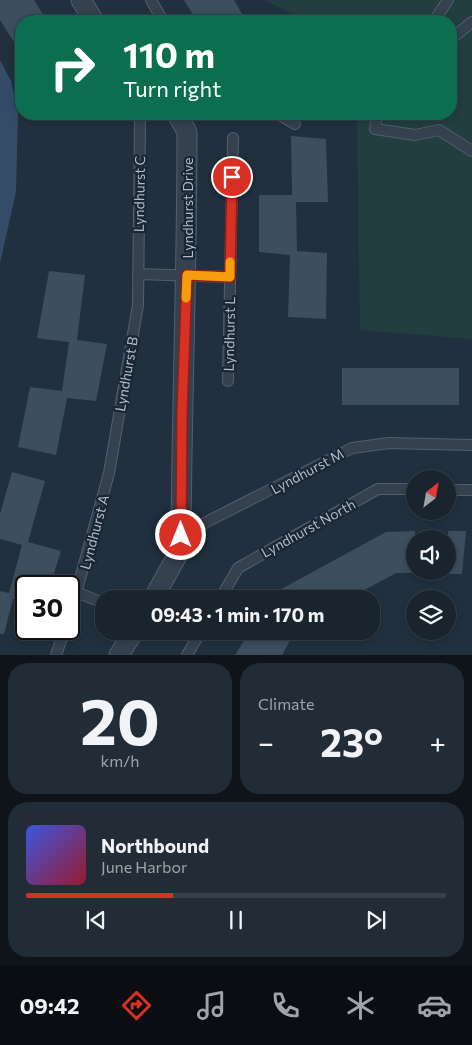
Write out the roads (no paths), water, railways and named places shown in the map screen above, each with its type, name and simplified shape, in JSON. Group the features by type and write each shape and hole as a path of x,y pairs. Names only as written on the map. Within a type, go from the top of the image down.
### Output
{"street":[{"path":"81,0 90,15"},
{"name":"Lyndhurst Drive","path":"158,590 178,554 181,535 182,413 187,275 187,132 181,120"},
{"path":"119,655 128,640"}],"lane":[{"path":"151,0 160,15"},
{"path":"438,15 448,0"},
{"path":"457,34 472,22"},
{"name":"Lyndhurst C","path":"138,274 142,120"},
{"path":"288,120 295,124"},
{"path":"377,120 375,129 415,135 439,130 472,151"},
{"name":"Lyndhurst L","path":"228,381 233,138"},
{"path":"138,274 230,277"},
{"name":"Lyndhurst B","path":"109,473 138,305 138,274"},
{"name":"Lyndhurst M","path":"181,535 352,448 389,443 472,445"},
{"name":"Lyndhurst A","path":"80,585 109,473"},
{"name":"Lyndhurst North","path":"225,590 238,568 378,489 406,489"},
{"path":"456,490 472,490"},
{"path":"80,594 95,600"},
{"path":"56,655 61,640"},
{"path":"187,655 196,640"}],"water":[{"path":"0,60 11,81 15,99 15,120 18,120 16,192 0,263"}]}
